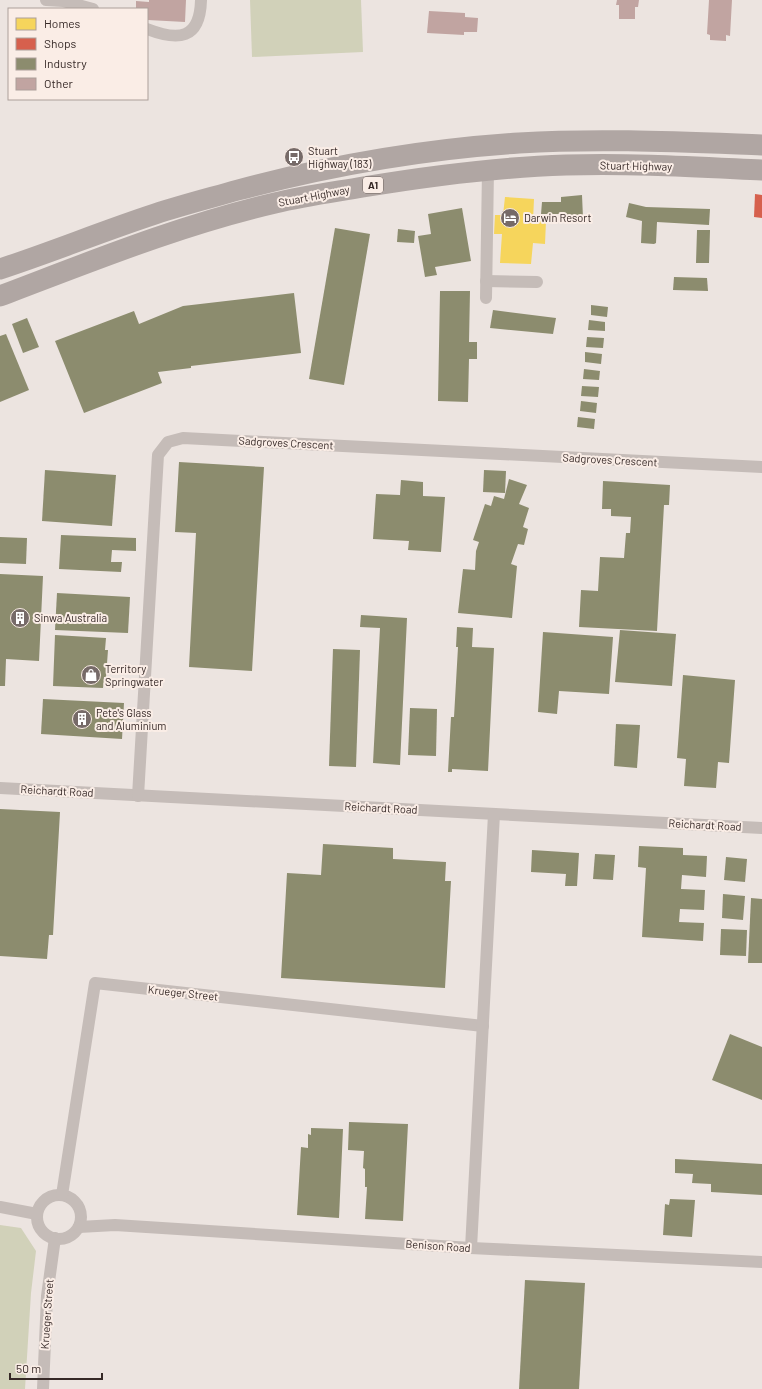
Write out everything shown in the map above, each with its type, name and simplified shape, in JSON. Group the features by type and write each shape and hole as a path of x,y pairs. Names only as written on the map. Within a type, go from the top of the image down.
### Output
{"highway":[{"name":"Stuart Highway","path":"0,269 43,255 158,212 304,174 356,164 443,151 520,143 592,140 664,140 762,145"},
{"path":"708,143 731,151 762,152"},
{"name":"Stuart Highway","path":"0,296 146,240 201,223 268,205 309,196 397,181 488,170 566,165 634,165 762,170"},
{"path":"195,203 201,223"}],"street":[{"path":"46,0 63,1 89,8"},
{"path":"148,29 163,35 175,37 189,32 194,28 198,19 201,0"},
{"path":"486,298 488,170"},
{"path":"486,280 537,282"},
{"name":"Sadgroves Crescent","path":"138,796 158,455 168,442 183,438 762,467"},
{"name":"Reichardt Road","path":"0,788 762,828"},
{"path":"470,1248 494,814"},
{"name":"Krueger Street","path":"62,1195 96,983 483,1026"},
{"path":"62,1195 69,1197 74,1201 79,1206 81,1214 79,1227 69,1236 62,1239 49,1236 39,1227 37,1214 39,1207 48,1197 62,1195"},
{"path":"0,1207 37,1214"},
{"name":"Benison Road","path":"81,1214 115,1225"},
{"name":"Benison Road","path":"79,1227 115,1225 470,1248 762,1262"},
{"name":"Krueger Street","path":"43,1389 47,1296 55,1238"}],"green space":[{"path":"250,0 361,0 363,52 252,57"},
{"path":"0,1225 21,1228 36,1251 31,1293 25,1389 0,1389"}],"building: Homes":[{"path":"505,197 534,199 533,221 546,221 545,244 533,243 531,264 500,263 502,234 494,234 495,215 503,215"}],"building: Shops":[{"path":"755,194 762,195 762,218 754,217"}],"building: Industry":[{"path":"582,195 583,218 562,218 561,214 541,214 542,202 561,202 561,197"},
{"path":"629,203 646,207 710,209 709,225 657,222 656,243 641,243 642,221 626,217"},
{"path":"462,208 471,261 435,267 437,275 425,277 418,236 431,234 428,214"},
{"path":"335,228 370,234 344,385 309,379"},
{"path":"398,229 415,231 414,243 397,242"},
{"path":"697,230 710,230 709,263 696,263"},
{"path":"674,277 707,278 708,291 673,290"},
{"path":"440,291 470,291 469,342 477,342 477,359 469,359 468,402 438,401"},
{"path":"294,293 301,353 191,366 191,368 158,372 162,383 84,413 55,341 134,311 139,324 183,306"},
{"path":"591,305 608,307 607,317 591,315"},
{"path":"493,310 556,318 553,334 490,328"},
{"path":"27,318 39,347 23,353 12,324"},
{"path":"589,320 605,322 605,331 588,330"},
{"path":"6,334 29,390 0,402 0,336"},
{"path":"587,337 604,338 603,348 586,347"},
{"path":"585,352 602,354 601,364 585,362"},
{"path":"584,369 600,371 599,380 583,379"},
{"path":"582,386 599,387 598,397 581,396"},
{"path":"581,401 597,403 596,413 580,411"},
{"path":"578,417 595,419 594,429 577,427"},
{"path":"179,462 264,467 252,671 189,667 196,533 175,532"},
{"path":"45,470 116,475 112,526 42,521"},
{"path":"484,470 506,471 505,493 483,492"},
{"path":"509,479 527,485 519,504 529,508 523,527 528,529 524,545 518,544 511,564 517,566 512,618 458,613 463,569 475,570 476,551 479,542 473,540 485,504 491,506 494,496 504,499"},
{"path":"401,480 423,482 423,496 445,497 441,552 408,550 409,541 373,539 376,494 400,495"},
{"path":"603,481 670,485 669,505 664,505 657,631 579,627 581,590 598,591 600,557 624,558 626,533 630,533 631,517 611,516 611,509 602,509"},
{"path":"61,535 136,538 136,551 112,550 111,562 122,562 121,572 59,569"},
{"path":"0,537 27,538 26,564 0,563"},
{"name":"Sinwa Australia","path":"0,574 43,576 39,661 6,659 5,686 0,686"},
{"path":"57,593 130,597 128,633 55,630"},
{"path":"361,615 407,618 400,765 373,763 380,628 360,627"},
{"path":"457,627 473,628 472,647 494,648 488,771 452,769 452,772 448,772 451,717 454,717 458,647 456,647"},
{"path":"620,630 676,634 672,686 615,682"},
{"path":"543,632 613,637 609,694 559,691 557,714 538,712"},
{"path":"55,635 106,638 105,650 108,650 106,677 104,677 103,688 53,686"},
{"path":"333,649 360,650 356,767 329,766"},
{"path":"683,675 735,680 729,763 718,762 716,788 684,786 686,759 677,758"},
{"name":"Pete's Glass and Aluminium","path":"43,699 124,703 122,739 41,734"},
{"path":"410,708 437,709 436,756 408,755"},
{"path":"616,724 640,725 637,768 614,766"},
{"path":"0,809 60,812 53,935 49,935 47,959 0,956"},
{"path":"323,844 393,848 393,859 446,862 445,881 451,881 445,988 281,978 287,873 321,875"},
{"path":"639,846 683,848 683,855 707,856 706,877 682,875 681,889 705,890 704,910 680,909 679,922 704,923 703,941 642,937 646,868 638,867"},
{"path":"532,850 579,853 577,886 565,886 566,874 531,872"},
{"path":"595,854 615,855 613,880 593,879"},
{"path":"726,857 747,859 745,882 724,880"},
{"path":"723,894 745,896 743,920 722,918"},
{"path":"751,898 762,899 762,963 748,963"},
{"path":"721,929 747,930 746,956 720,955"},
{"path":"730,1034 762,1047 762,1100 712,1080"},
{"path":"349,1122 408,1124 403,1221 365,1219 367,1187 365,1187 365,1169 363,1168 364,1151 348,1150"},
{"path":"311,1128 343,1129 339,1218 297,1215 301,1147 308,1148 308,1134 311,1135"},
{"path":"675,1159 762,1164 762,1195 711,1192 711,1184 692,1183 693,1174 675,1173"},
{"path":"670,1199 695,1200 692,1237 663,1235 665,1204 669,1205"},
{"path":"525,1280 585,1283 579,1389 519,1389"}],"building: Other":[{"path":"149,0 186,0 185,22 148,20 148,8 136,8 136,1 149,2"},
{"path":"617,0 639,0 638,7 635,7 635,19 619,19 619,5 616,5"},
{"path":"709,0 732,0 730,36 726,35 726,41 710,40 710,35 707,34"},
{"path":"429,11 465,13 465,17 478,18 477,32 464,32 464,35 427,33"}],"place":[{"name":"Stuart Highway (183)","path":"294,157"},
{"name":"Darwin Resort","path":"510,218"},
{"name":"Sinwa Australia","path":"20,618"},
{"name":"Territory Springwater","path":"91,675"},
{"name":"Pete's Glass and Aluminium","path":"82,719"}]}
